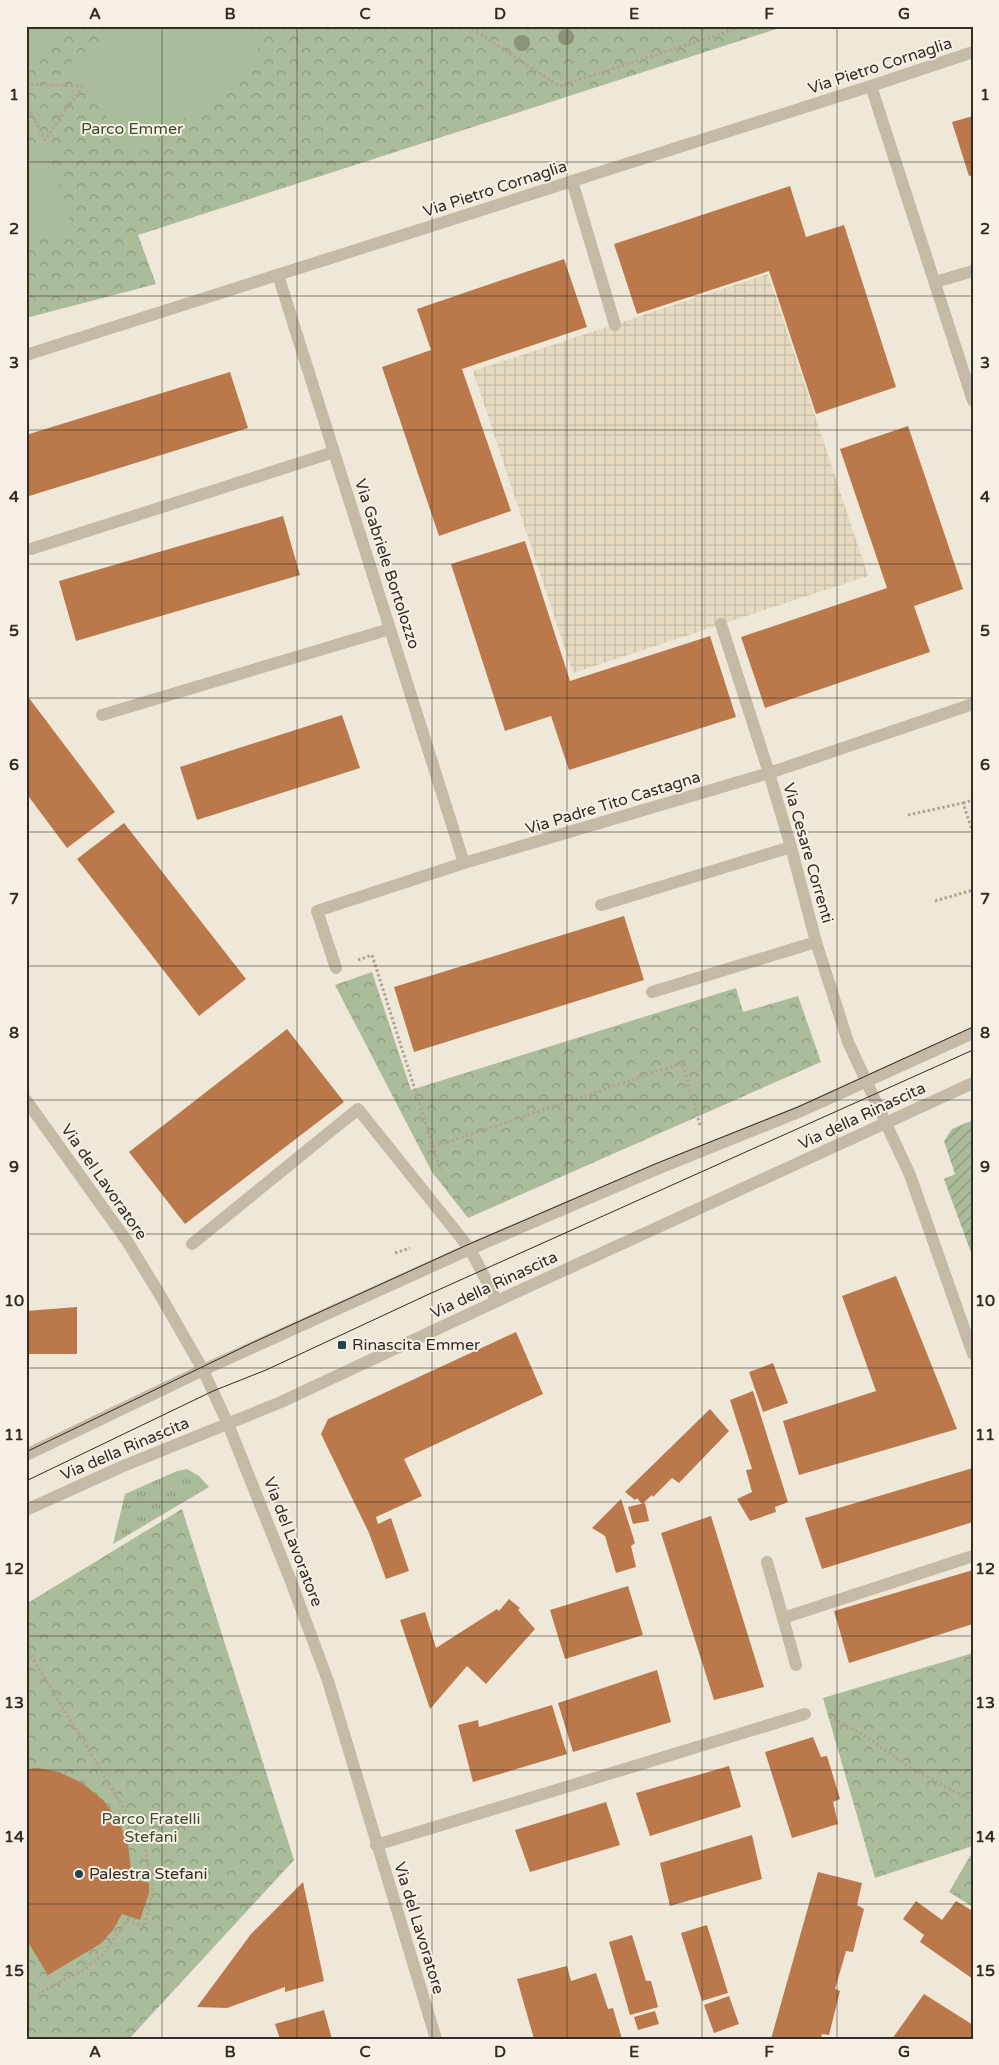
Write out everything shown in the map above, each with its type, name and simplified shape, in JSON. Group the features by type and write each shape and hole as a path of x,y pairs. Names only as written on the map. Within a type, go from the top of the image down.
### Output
{"street":[{"name":"Via Pietro Cornaglia","path":"26,355 973,52"},
{"path":"871,86 973,401"},
{"path":"572,181 615,325"},
{"path":"935,282 973,271"},
{"name":"Via Gabriele Bortolozzo","path":"278,275 464,864"},
{"path":"31,549 334,452"},
{"name":"Via Cesare Correnti","path":"721,624 769,773 816,942 848,1042 866,1080"},
{"path":"102,715 390,629"},
{"name":"Via Padre Tito Castagna","path":"336,968 317,911 464,864 769,773 973,704"},
{"path":"601,905 791,847"},
{"path":"652,992 816,942"},
{"name":"Via della Rinascita","path":"26,1455 74,1430 203,1370 470,1250 657,1168 801,1111 973,1032"},
{"path":"866,1080 910,1175 973,1354"},
{"name":"Via della Rinascita","path":"26,1510 121,1467 290,1398 886,1122 973,1084"},
{"name":"Via del Lavoratore","path":"26,1100 127,1241 182,1331 203,1370 228,1424 292,1584 328,1681 436,2039"},
{"path":"192,1244 358,1109 470,1250 497,1301"},
{"path":"783,1618 973,1556"},
{"path":"768,1562 796,1664"},
{"path":"376,1844 805,1714"}],"path":[{"path":"468,26 559,86 745,26"},
{"path":"26,84 82,86 45,140 26,103"},
{"path":"908,815 973,800"},
{"path":"963,803 973,832"},
{"path":"935,901 973,890"},
{"path":"336,968 372,955 442,1174"},
{"path":"434,1147 682,1063 702,1130"},
{"path":"26,1647 143,1840 152,1880 152,1894 144,1927 127,1920 103,1955 85,1969 38,1994"},
{"path":"805,1714 822,1711 862,1734 912,1768 973,1801"}],"green space":[{"name":"Parco Emmer","path":"26,26 786,26 138,235 156,284 26,318"},
{"path":"26,26 77,26 26,75"},
{"path":"118,26 240,26 264,57 137,155 67,66"},
{"path":"45,140 73,229 26,243 26,146"},
{"path":"372,972 411,1090 736,988 743,1012 798,996 821,1062 468,1218 432,1172 335,985"},
{"path":"973,1120 973,1258 944,1179 955,1174 944,1141 952,1129"},
{"path":"187,1469 199,1476 209,1487 113,1544 125,1494 177,1471"},
{"name":"Parco Fratelli Stefani","path":"182,1509 294,1860 129,2039 26,2039 26,1604"},
{"path":"973,1653 973,1846 875,1878 823,1698"},
{"path":"973,1851 973,1907 949,1892"}],"shaded area":[{"path":"768,274 868,576 573,673 473,371"}],"building":[{"path":"973,116 973,175 969,176 952,122"},
{"path":"790,186 806,237 844,225 896,387 816,414 769,271 637,314 614,244"},
{"path":"564,259 587,327 462,369 511,511 439,536 382,367 431,350 417,309"},
{"path":"230,372 248,428 26,497 26,435"},
{"path":"908,426 963,589 914,606 930,652 765,708 741,637 887,588 840,449"},
{"path":"283,516 300,575 76,641 59,581"},
{"path":"525,541 570,681 710,636 736,717 569,770 551,716 505,731 451,564"},
{"path":"26,694 115,812 67,848 26,793"},
{"path":"342,715 360,768 197,820 180,767"},
{"path":"124,823 246,979 199,1016 77,859"},
{"path":"624,916 644,980 414,1052 394,987"},
{"path":"287,1029 344,1102 185,1224 129,1152"},
{"path":"896,1276 957,1429 799,1475 783,1421 876,1391 842,1296"},
{"path":"77,1307 77,1354 26,1354 26,1311"},
{"path":"516,1332 543,1394 404,1459 422,1496 376,1517 378,1524 391,1518 409,1571 386,1579 369,1533 321,1434 328,1419"},
{"path":"773,1363 788,1403 763,1412 749,1372"},
{"path":"753,1391 788,1502 775,1507 776,1512 750,1521 737,1499 752,1492 746,1470 752,1469 730,1400"},
{"path":"710,1409 729,1431 679,1483 672,1478 653,1497 652,1495 642,1504 637,1498 635,1500 625,1492"},
{"path":"973,1468 973,1522 822,1569 805,1518"},
{"path":"621,1499 635,1543 631,1546 636,1567 616,1573 605,1536 592,1528"},
{"path":"645,1503 649,1521 633,1524 628,1507"},
{"path":"711,1516 764,1687 714,1700 661,1533"},
{"path":"973,1570 973,1624 849,1663 834,1611"},
{"path":"628,1586 643,1635 565,1659 550,1610"},
{"path":"509,1599 520,1608 518,1610 535,1629 486,1684 467,1666 430,1709 400,1620 425,1612 436,1648 497,1609 499,1611"},
{"path":"657,1670 671,1722 573,1752 558,1703"},
{"path":"552,1705 567,1754 473,1782 458,1725 478,1720 479,1727"},
{"path":"813,1737 821,1757 827,1756 840,1799 833,1802 838,1824 792,1838 765,1752"},
{"path":"729,1766 741,1807 650,1836 636,1793"},
{"name":"Palestra Stefani","path":"38,1768 59,1772 82,1783 103,1800 119,1821 128,1845 132,1879 149,1883 149,1893 140,1920 122,1914 113,1930 100,1944 48,1975 26,1939 26,1769"},
{"path":"606,1802 620,1845 530,1872 515,1830"},
{"path":"752,1835 762,1879 670,1906 660,1863"},
{"path":"818,1872 862,1883 857,1905 864,1909 853,1952 846,1951 835,1989 840,1991 829,2035 822,2034 821,2039 771,2039"},
{"path":"303,1882 324,1981 285,1992 285,1987 227,2008 197,2007 251,1934"},
{"path":"916,1901 942,1920 956,1901 973,1911 973,1979 920,1942 924,1935 903,1919"},
{"path":"707,1925 728,1993 702,2001 681,1933"},
{"path":"632,1935 646,1981 651,1981 658,2007 630,2015 609,1942"},
{"path":"567,1966 571,1981 596,1973 608,2009 613,2008 622,2039 534,2039 517,1979"},
{"path":"924,1994 973,2025 973,2039 892,2039"},
{"path":"729,1996 739,2024 714,2033 704,2005"},
{"path":"324,2010 332,2039 280,2039 275,2024"},
{"path":"655,2011 659,2024 638,2030 634,2017"}],"tram line":[{"path":"26,1452 254,1342 467,1245 655,1164 798,1107 973,1027"},
{"path":"26,1481 213,1391 266,1370 427,1295 973,1050"}],"place":[{"name":"Rinascita Emmer","path":"342,1345"},
{"name":"Palestra Stefani","path":"79,1874"}]}
